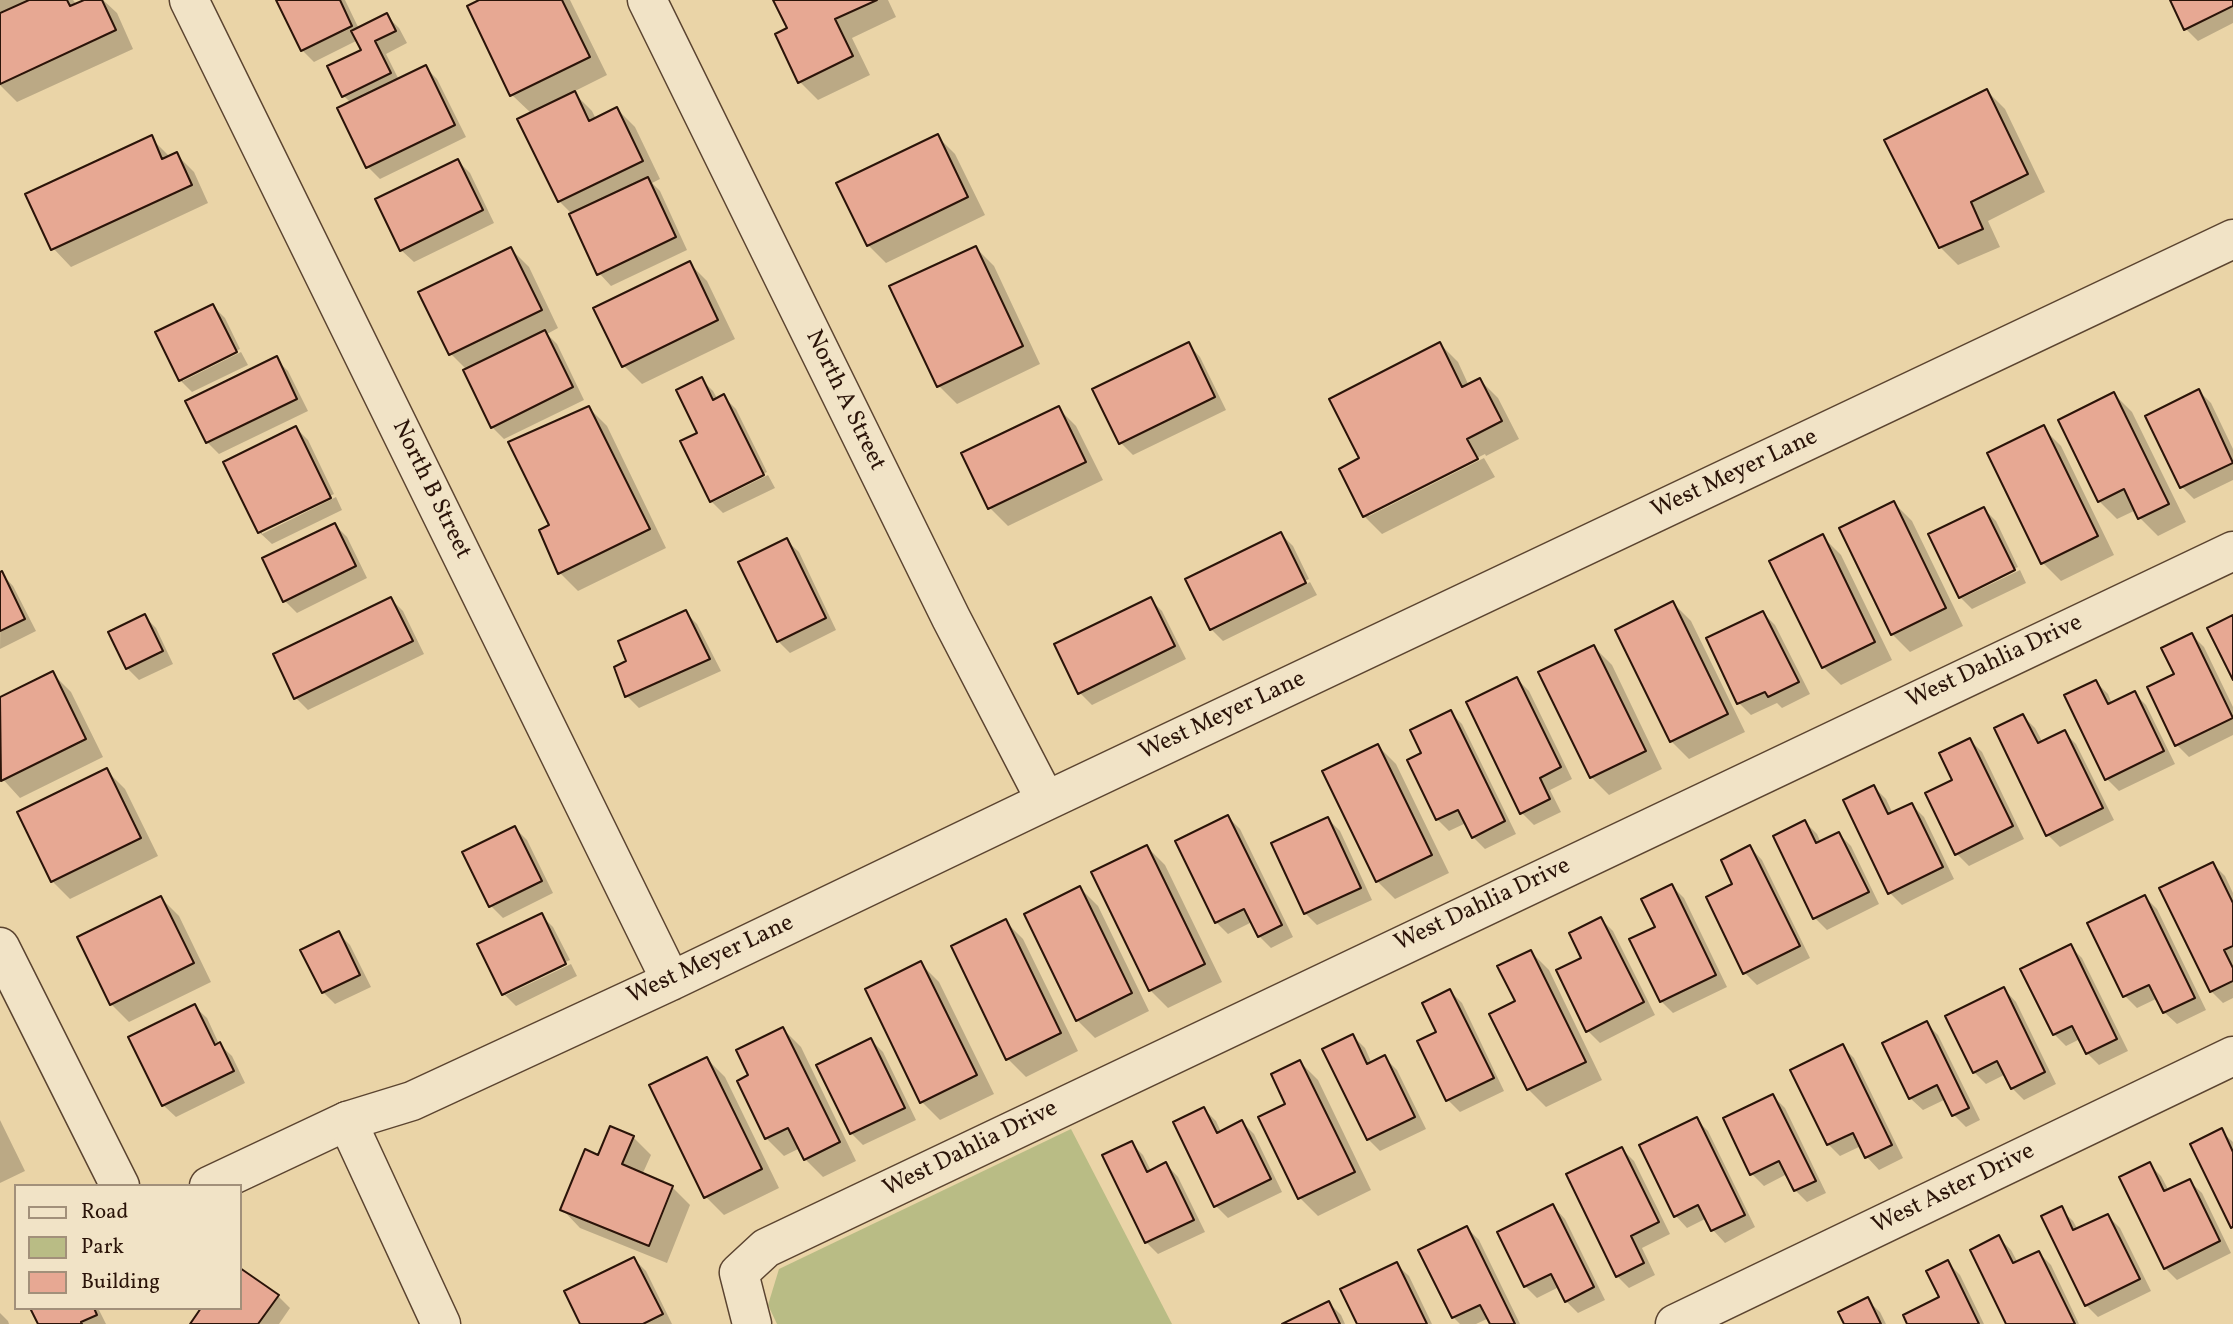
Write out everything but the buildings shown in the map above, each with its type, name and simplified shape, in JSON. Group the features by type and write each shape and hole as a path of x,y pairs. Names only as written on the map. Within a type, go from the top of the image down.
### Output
{"street":[{"name":"North B Street","path":"189,0 671,981"},
{"name":"North A Street","path":"647,0 951,618 1046,801"},
{"name":"West Meyer Lane","path":"213,1184 347,1121 412,1101 671,981 2233,239"},
{"name":"West Dahlia Drive","path":"752,1324 740,1273 766,1248 2233,551"},
{"path":"2,956 119,1184"},
{"name":"West Aster Drive","path":"1675,1324 2233,1056"},
{"path":"347,1121 441,1324"}],"green space":[{"path":"1071,1129 1172,1324 777,1324 768,1305 779,1269"}]}
